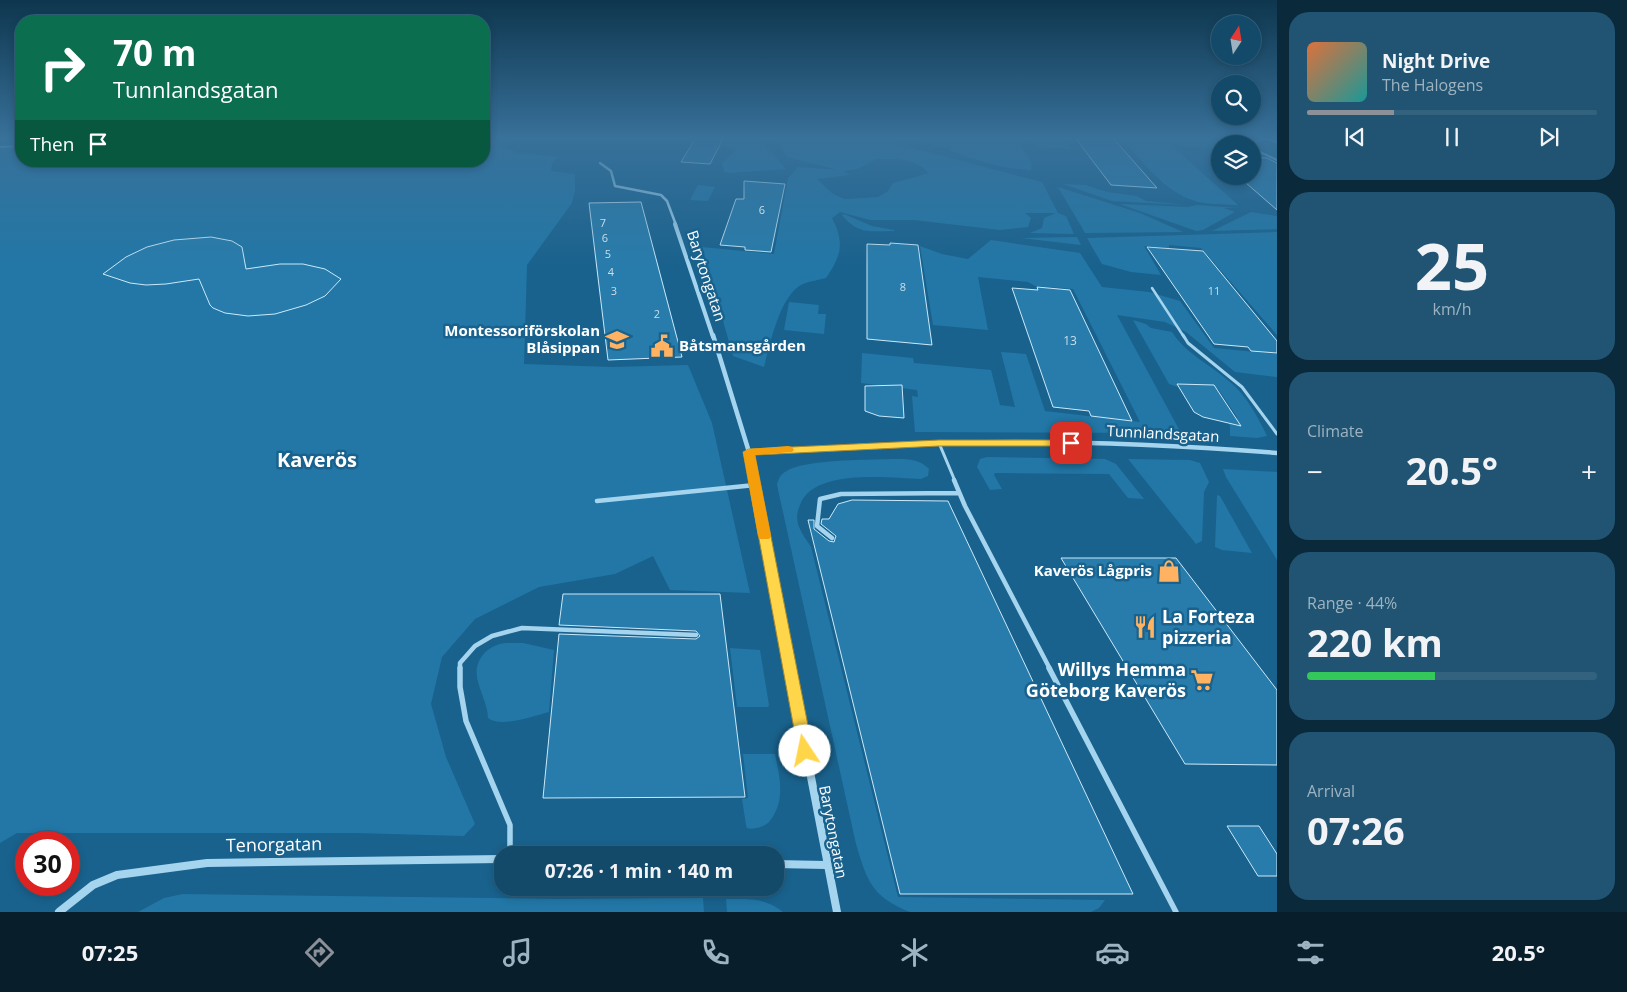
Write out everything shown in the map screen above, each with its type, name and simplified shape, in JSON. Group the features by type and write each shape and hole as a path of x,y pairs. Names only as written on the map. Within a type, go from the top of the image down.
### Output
{"street":[{"name":"Barytongatan","path":"613,182 614,186 661,195 667,201 698,290 749,452 826,865 837,912"},
{"name":"Tunnlandsgatan","path":"749,452 939,443 1018,442 1106,444 1277,453"},
{"name":"Tenorgatan","path":"59,912 93,885 117,875 207,863 494,859"},
{"path":"784,864 826,865"}],"lane":[{"path":"1152,288 1188,343 1242,387 1277,434"},
{"path":"939,443 958,493 1176,912"},
{"path":"597,501 755,485"},
{"path":"832,538 817,526 820,498 841,494 958,493"},
{"path":"510,846 510,825 466,721 460,687 460,663 475,646 492,636 522,628 696,634"}],"shaded area":[{"path":"0,182 575,182 572,203 527,265 524,364 611,367 688,365 712,423 750,593 670,590 653,556 615,574 539,587 475,619 442,657 431,704 446,757 475,824 464,836 355,833 80,833 80,831 15,831 15,834 0,843"},
{"path":"787,182 820,182 833,194 845,199 878,197 888,191 893,183 898,182 1040,182 1058,213 1066,216 1074,234 1030,233 1042,228 1044,218 1056,213 1025,213 1031,218 1028,227 1000,230 914,220 870,220 840,212 832,218 840,242 840,249 835,263 826,278 803,284 795,289 788,298 777,321 764,367 733,356 702,247 774,254"},
{"path":"1162,182 1211,182 1211,185 1216,185 1238,205 1195,201 1173,191"},
{"path":"1063,184 1085,185 1107,192 1137,196 1146,201 1187,205 1112,201"},
{"path":"698,185 715,187 708,201 690,200"},
{"path":"1058,187 1140,213 1183,232 1085,233"},
{"path":"1120,204 1188,207 1197,205 1236,208 1224,208 1235,212 1203,230 1196,231"},
{"path":"1251,212 1277,216 1277,229 1212,231"},
{"path":"844,214 872,226 894,231 859,229 842,215"},
{"path":"1277,232 1277,335 1201,248 1169,245 1169,248 1144,246 1161,275 1131,272 1102,264 1087,238"},
{"path":"1077,237 1081,245 1021,238"},
{"path":"991,240 1080,253 1102,287 1149,292 1180,301 1214,348 1277,354 1277,377 1235,372 1186,332 1165,322 1117,315 1181,433 915,432 912,396 918,397 917,390 861,383 862,353 913,358 914,363 991,370 1000,405 1015,407 1001,352 1026,354 1045,411 1140,422 1073,289 1035,286 1028,282 978,277 988,330 933,325 920,246 942,254 968,259"},
{"path":"789,302 819,305 818,314 826,314 824,334 784,330"},
{"path":"1133,320 1146,324 1151,328 1172,332 1184,347 1236,387 1256,414 1267,436 1257,438 1230,436 1228,422 1235,421 1237,417 1218,389 1188,384 1178,385 1178,387 1169,384"},
{"path":"987,457 1105,459 1116,464 1144,499 1128,498 1109,474 995,473 994,475 1002,489 990,490 977,467 980,459"},
{"path":"1128,459 1190,460 1200,463 1209,482 1204,492 1202,541 1196,544"},
{"path":"912,460 925,465 929,469 928,476 921,479 854,478 836,480 820,485 808,493 799,507 797,519 800,530 811,547 898,897 1105,900 1099,908 1091,912 910,912 879,894 868,878 856,844 777,485 783,473 793,468 820,462"},
{"path":"1223,469 1277,472 1277,560 1226,477"},
{"path":"1217,495 1220,496 1252,553 1222,550 1215,547"},
{"path":"523,643 554,650 549,712 509,722 493,721 488,718 477,679 478,664 484,653 496,645"},
{"path":"730,648 760,650 768,707 737,707"},
{"path":"743,754 775,754 779,772 780,798 774,814 769,822 750,829 746,825 742,799 748,798"},
{"path":"183,894 557,899 703,898 704,912 138,912 164,898"},
{"path":"726,899 763,901 783,912 727,912"}],"building":[{"path":"744,182 785,184 771,252 745,250 745,247 720,245 736,199 744,199"},
{"path":"1108,182 1151,182 1157,188 1111,185"},
{"path":"1261,182 1277,182 1277,210 1248,185 1261,185"},
{"path":"641,202 682,357 608,360 589,203"},
{"path":"211,237 232,241 242,247 246,269 280,264 303,264 325,269 341,279 325,296 306,305 275,314 248,316 225,313 213,308 199,279 146,285 130,283 103,274 126,257 147,247 174,240"},
{"path":"890,243 918,245 932,345 867,339 867,244 890,245"},
{"path":"1147,247 1203,251 1277,341 1277,353 1251,351 1248,347 1214,344"},
{"path":"1037,287 1070,290 1132,421 1091,416 1089,411 1053,407 1012,288 1038,290"},
{"path":"1177,384 1214,385 1241,426 1203,417 1194,412"},
{"path":"902,385 904,418 879,416 865,411 865,386"},
{"path":"852,500 948,501 1133,894 900,894 808,520 814,520 814,529 829,541 834,542 836,536 821,524 822,519 829,519 838,504"},
{"path":"1061,558 1176,558 1277,690 1277,765 1185,764"},
{"path":"563,594 720,594 745,797 543,798 559,634 696,639 700,636 696,631 559,625"},
{"path":"1227,826 1259,826 1277,854 1277,876 1258,876"}],"slow traffic":[{"path":"764,536 749,452 788,450"}],"place":[{"name":"Montessoriförskolan Blåsippan","path":"617,340"},
{"name":"Båtsmansgården","path":"662,346"},
{"name":"Kaverös Lågpris","path":"1169,571"},
{"name":"La Forteza pizzeria","path":"1145,627"},
{"name":"Willys Hemma Göteborg Kaverös","path":"1202,680"}],"district":[{"name":"Kaverös","path":"317,460"}],"route":[{"path":"805,751 749,452 939,443 1071,443"}]}
